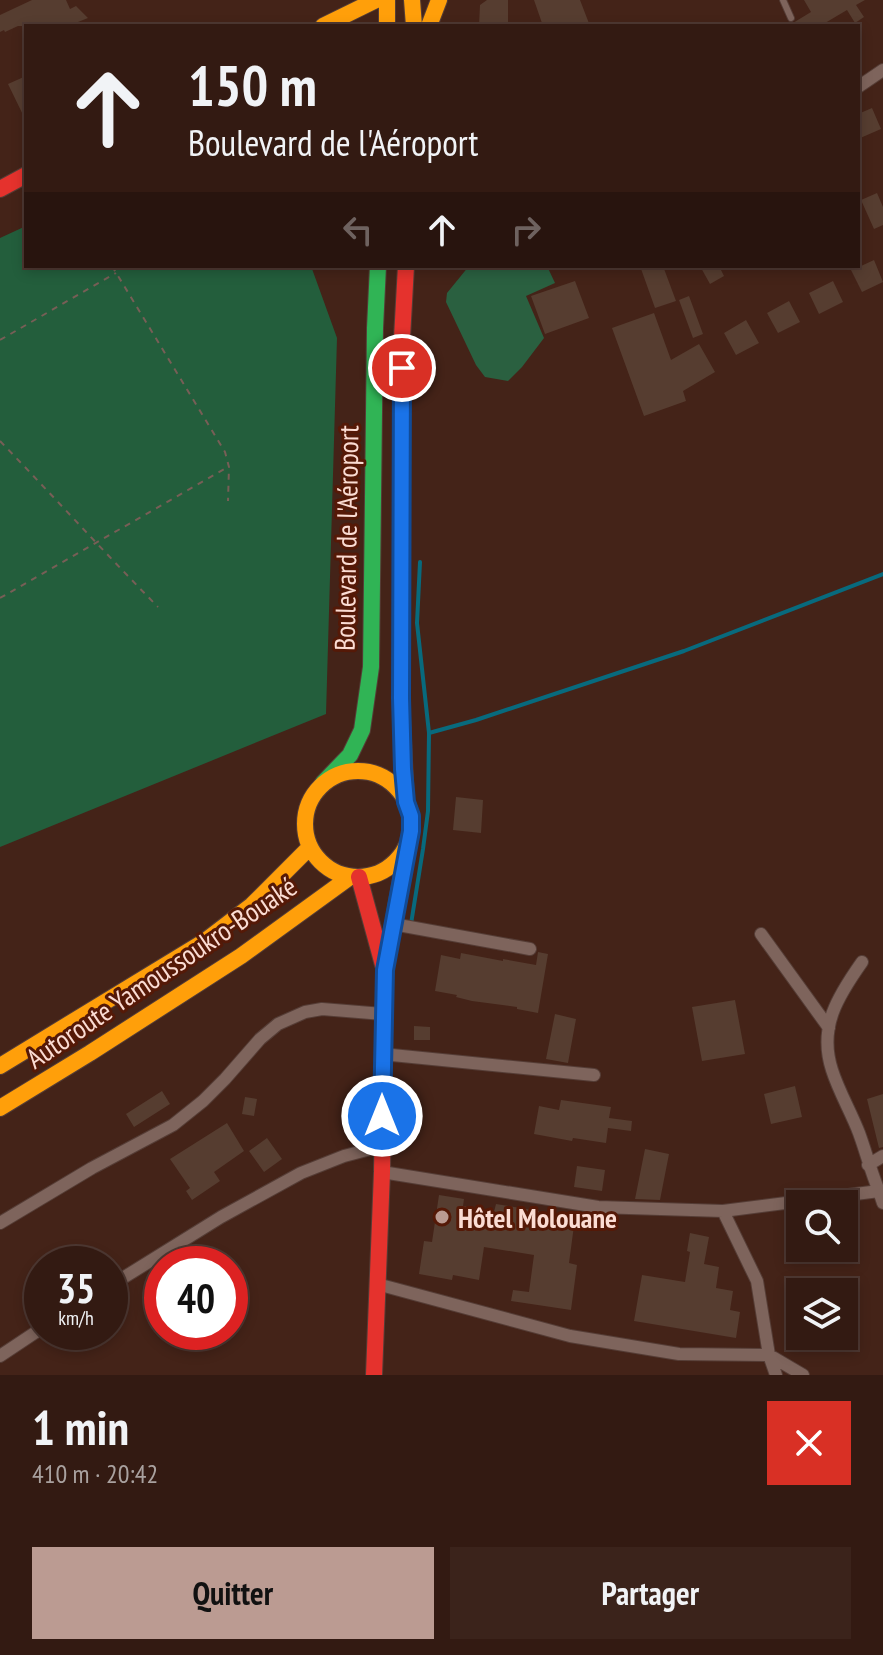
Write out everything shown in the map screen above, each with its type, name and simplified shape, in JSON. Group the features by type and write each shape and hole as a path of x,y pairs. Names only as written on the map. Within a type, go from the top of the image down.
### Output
{"main road":[{"path":"333,24 376,0"},
{"path":"387,0 387,24"},
{"path":"412,0 414,24"},
{"path":"430,24 439,0"},
{"path":"0,189 24,176"},
{"name":"Boulevard de l'Aéroport","path":"323,783 350,755 362,730 371,667 378,268"},
{"name":"Boulevard de l'Aéroport","path":"406,268 402,338 401,698 406,802"},
{"path":"374,1375 382,1172 385,970 411,831 411,816 397,788 385,778 369,772 353,771 323,783 305,813 305,831 310,847 320,862 334,872 368,877 385,871 398,860 407,845"},
{"name":"Autoroute Yamoussoukro-Bouaké","path":"0,1066 205,941 252,905 310,847"},
{"path":"354,877 385,970"},
{"name":"Autoroute Yamoussoukro-Bouaké","path":"0,1108 241,956 318,899 354,877"}],"street":[{"path":"860,86 883,70"},
{"path":"393,924 530,949"},
{"path":"761,934 829,1028"},
{"path":"382,1172 598,1207 723,1211 881,1197 832,1070 826,1045 831,1014 843,988 862,962"},
{"path":"0,1223 92,1168 173,1125 203,1101 260,1039 278,1024 305,1012 322,1009 383,1014"},
{"path":"382,1054 594,1075"},
{"path":"128,1275 221,1217 301,1173 344,1156 382,1146"},
{"path":"868,1165 883,1156"},
{"path":"723,1211 757,1281 769,1355 776,1375"},
{"path":"377,1284 570,1336 679,1354 769,1355 803,1375"},
{"path":"0,1356 24,1340"}],"lane":[{"path":"783,0 791,18"}],"path":[{"path":"113,268 225,452 229,467 228,501"},
{"path":"0,340 116,273"},
{"path":"0,441 158,607"},
{"path":"0,598 229,467"}],"green space":[{"path":"24,227 24,268 312,268 337,338 326,714 0,847 0,238"},
{"path":"467,268 548,268 555,283 526,296 544,338 508,381 485,377 476,365 446,302 447,293"}],"building":[{"path":"32,0 66,0 70,9 76,6 88,18 73,24 24,24 0,32 0,15"},
{"path":"487,0 508,0 508,24 479,24 480,5"},
{"path":"534,0 580,0 589,24 542,24"},
{"path":"804,0 865,0 856,5 864,17 855,23 847,10 823,24 791,24 811,12"},
{"path":"24,77 24,117 8,84"},
{"path":"872,108 881,129 860,138 860,113"},
{"path":"877,193 883,207 883,225 874,229 861,200"},
{"path":"874,260 883,282 862,292 850,268"},
{"path":"641,268 664,268 676,301 655,308"},
{"path":"701,268 720,268 724,276 710,284"},
{"path":"575,281 589,318 545,334 531,296"},
{"path":"833,281 843,302 819,314 809,293"},
{"path":"689,296 703,334 693,338 679,300"},
{"path":"789,301 800,322 778,333 767,313"},
{"path":"654,313 671,360 699,344 715,372 683,391 686,401 644,416 612,328"},
{"path":"746,320 759,343 736,355 724,333"},
{"path":"456,797 483,800 481,833 453,830"},
{"path":"538,952 548,954 538,1013 435,991 441,955 460,959 461,953 536,965"},
{"path":"735,1000 745,1054 702,1061 692,1007"},
{"path":"555,1014 576,1019 568,1063 546,1059"},
{"path":"414,1026 430,1027 430,1040 414,1040"},
{"path":"795,1086 802,1117 771,1124 764,1094"},
{"path":"162,1091 170,1104 134,1127 126,1114"},
{"path":"883,1094 883,1147 879,1148 867,1099"},
{"path":"245,1097 257,1099 254,1116 242,1114"},
{"path":"561,1100 611,1107 609,1118 632,1121 631,1131 608,1128 606,1143 534,1134 539,1106 559,1110"},
{"path":"227,1123 244,1151 214,1172 220,1181 192,1200 186,1191 190,1188 170,1159"},
{"path":"267,1138 282,1159 264,1172 249,1151"},
{"path":"645,1149 669,1154 660,1200 635,1199"},
{"path":"577,1166 605,1170 602,1191 574,1187"},
{"path":"439,1195 464,1199 463,1206 494,1212 496,1204 575,1218 569,1263 577,1265 571,1310 511,1301 513,1290 529,1292 534,1255 484,1247 479,1280 453,1275 452,1280 419,1274 424,1241 432,1242"},
{"path":"690,1233 709,1237 704,1264 719,1267 716,1288 733,1291 730,1310 740,1312 736,1338 634,1321 642,1275 685,1282"}],"waterway":[{"path":"411,924 428,811 429,733 417,623 420,562"},
{"path":"429,733 684,651 883,574"}],"traffic: fast":[{"path":"323,783 350,755 362,730 371,667 378,268"}],"traffic: slow":[{"path":"327,24 376,0"},
{"path":"387,0 387,24"},
{"path":"412,0 414,24"},
{"path":"430,24 439,0"},
{"path":"331,22 335,24"},
{"path":"358,771 378,775 396,786 407,804 411,824 407,844 396,862 378,873 358,877 338,873 320,862 309,844 305,824 309,804 320,786 338,775 358,771"},
{"path":"384,1037 385,970 407,845"},
{"path":"0,1066 205,941 252,905 310,847"},
{"path":"0,1108 241,956 350,877"}],"traffic: jam":[{"path":"0,189 24,176"},
{"path":"406,268 402,338 401,698 406,802"},
{"path":"359,877 383,965"},
{"path":"374,1375 384,1037"}],"place":[{"name":"Hôtel Molouane","path":"442,1217"}],"route":[{"path":"382,1116 385,970 411,831 403,769 401,698 402,368"}]}
